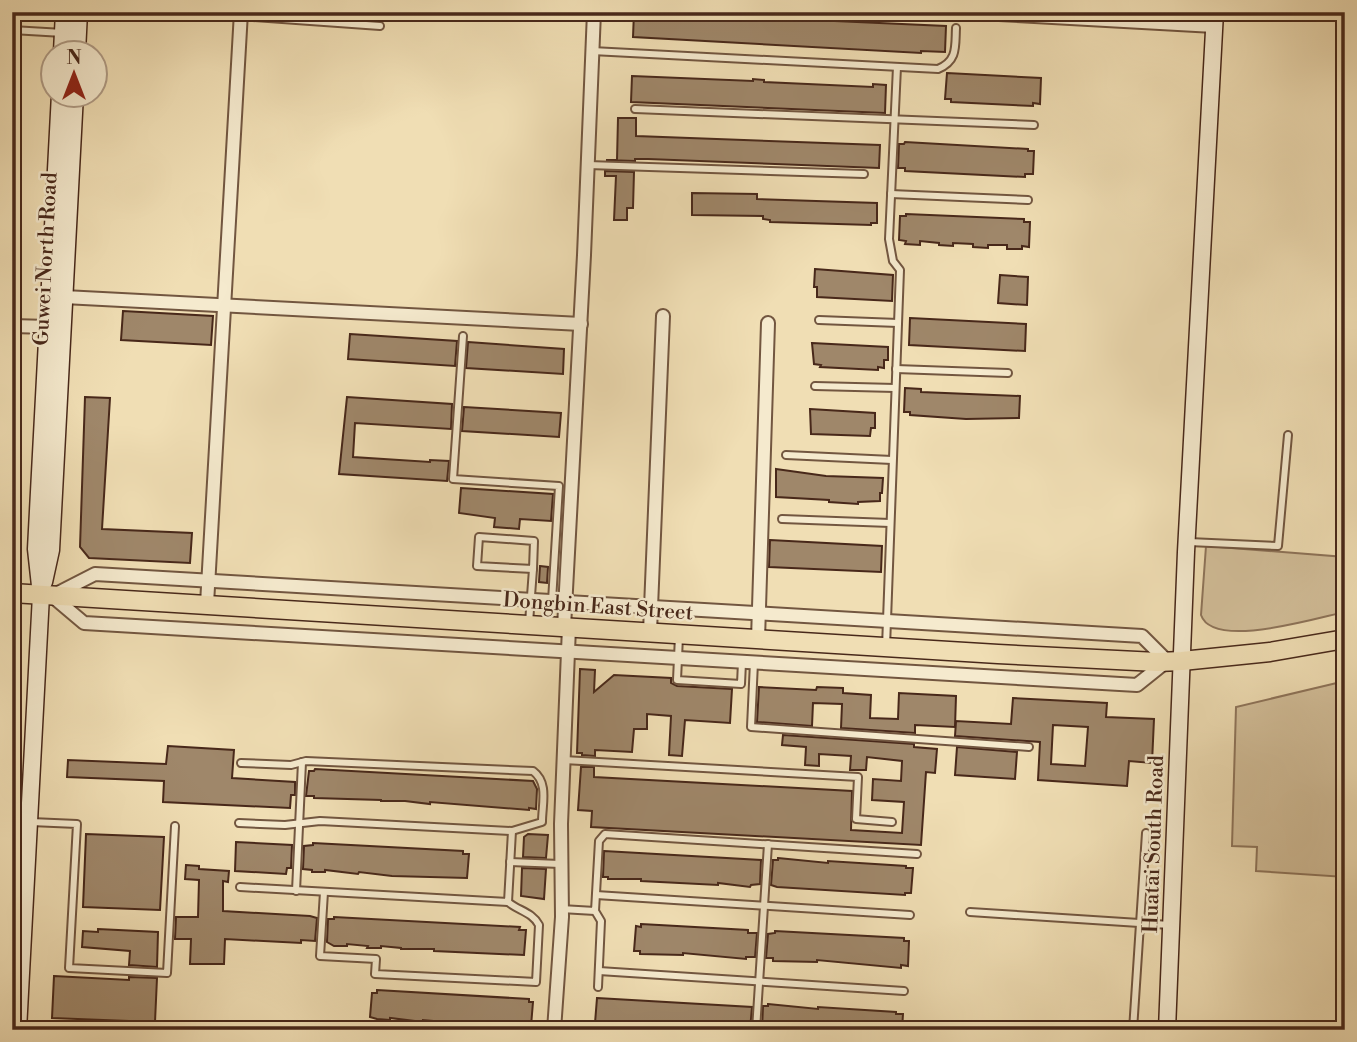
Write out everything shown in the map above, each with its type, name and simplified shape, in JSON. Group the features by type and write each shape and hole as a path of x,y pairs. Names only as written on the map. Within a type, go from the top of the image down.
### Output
{"main road":[{"path":"63,38 64,12"},
{"path":"78,38 79,12"},
{"name":"Huatai South Road","path":"1167,1030 1174,661 1187,541 1214,19"},
{"name":"Guwei North Road","path":"46,595 36,549 59,108"},
{"name":"Guwei North Road","path":"46,595 51,550 74,108"},
{"name":"Dongbin East Street","path":"12,593 886,647 1174,661 1260,654 1345,639"},
{"path":"18,1030 29,822 46,595"}],"street":[{"path":"554,1030 561,909 568,651 566,602 594,12"},
{"path":"910,12 1214,19"},
{"path":"207,604 241,14"},
{"path":"64,297 581,324"},
{"path":"650,632 663,316"},
{"path":"758,639 768,323"},
{"path":"12,326 48,327"},
{"path":"95,574 208,581 1142,636 1174,661 1137,685 83,623 46,595 95,574"}],"lane":[{"path":"182,12 241,14 380,26"},
{"path":"592,51 938,69 955,55 956,28"},
{"path":"12,30 63,33"},
{"path":"886,647 900,270 893,261 889,239 897,67"},
{"path":"635,108 1034,125"},
{"path":"588,165 864,174"},
{"path":"891,194 1028,201"},
{"path":"819,320 898,323"},
{"path":"463,336 453,478 559,486 552,601"},
{"path":"896,369 1008,373"},
{"path":"815,386 895,388"},
{"path":"1187,541 1278,547 1287,436"},
{"path":"786,455 892,460"},
{"path":"782,519 890,523"},
{"path":"529,625 533,569 534,541 479,537 477,566 533,569"},
{"path":"679,634 677,680 741,684 748,662"},
{"path":"748,662 751,727 1029,747"},
{"path":"564,760 858,777 856,819 892,822"},
{"path":"239,823 299,824 320,821 512,831 542,822 544,783 533,771 302,762 291,765 241,763"},
{"path":"296,891 302,762"},
{"path":"29,822 77,824 69,968 167,973 175,826"},
{"path":"508,902 512,831"},
{"path":"1133,1030 1146,833"},
{"path":"598,987 601,921 595,911 599,841 604,834 917,854"},
{"path":"756,1030 768,845"},
{"path":"510,862 561,864"},
{"path":"240,887 508,902 519,911 531,914 539,925 536,982 374,974 376,959 320,956 324,892"},
{"path":"596,895 910,915"},
{"path":"561,909 595,911"},
{"path":"970,912 1171,925"},
{"path":"599,971 904,991"}],"shaded area":[{"path":"1206,546 1345,557 1345,612 1267,629 1224,630 1209,625 1201,615"},
{"path":"1345,681 1345,877 1256,871 1257,847 1232,846 1236,707"}],"building":[{"path":"634,12 946,26 945,52 921,53 633,37"},
{"path":"947,73 1041,78 1040,104 1033,103 1033,106 951,102 951,99 945,99"},
{"path":"632,76 753,79 764,82 873,87 873,84 886,85 885,113 631,102"},
{"path":"618,118 636,118 636,136 880,145 879,168 648,159 635,161 606,160 617,160"},
{"path":"905,142 1028,149 1034,151 1033,174 1025,174 1025,177 905,171 905,168 898,168 899,144"},
{"path":"605,171 634,172 633,208 627,208 627,220 614,220 616,176 605,176"},
{"path":"692,193 757,194 757,199 877,203 877,223 770,222 763,219 763,216 692,215"},
{"path":"906,214 1024,219 1024,222 1030,222 1029,247 1007,249 1007,245 988,245 988,248 973,247 973,244 953,243 953,246 920,241 920,245 905,244 906,241 899,240 900,216"},
{"path":"815,269 893,275 892,301 817,297 817,287 814,287"},
{"path":"1000,275 1028,277 1027,305 998,303"},
{"path":"123,311 213,316 211,345 121,340"},
{"path":"910,318 1026,324 1025,351 909,345"},
{"path":"350,334 457,341 455,366 348,359"},
{"path":"468,342 564,349 563,374 466,368"},
{"path":"812,343 888,347 888,360 884,360 884,368 878,367 878,370 820,367 821,365 814,364"},
{"path":"905,388 921,389 921,392 1020,396 1019,418 966,419 910,415 910,412 904,412"},
{"path":"85,397 110,398 102,529 192,533 190,563 89,558 80,547"},
{"path":"347,397 452,404 451,429 355,423 353,457 449,461 447,481 339,474"},
{"path":"464,407 561,413 559,437 462,431"},
{"path":"810,409 875,413 875,428 871,428 870,436 811,434"},
{"path":"776,469 826,476 883,478 880,501 858,504 776,497"},
{"path":"461,488 553,494 551,521 520,519 519,529 494,527 495,518 459,513"},
{"path":"770,540 882,546 881,572 769,567"},
{"path":"540,566 548,567 547,583 539,582"},
{"path":"580,669 595,670 594,692 614,675 671,678 671,683 677,686 732,689 730,723 685,720 682,756 669,755 671,716 647,714 647,729 634,729 632,752 595,750 595,756 582,755 577,753"},
{"path":"759,687 816,690 817,687 843,688 843,693 871,695 870,718 898,719 899,693 956,696 955,727 915,725 915,733 841,728 842,704 813,703 812,726 757,722"},
{"path":"1013,698 1107,703 1106,717 1154,719 1152,763 1129,761 1127,786 1038,780 1040,742 955,736 956,721 1011,724","holes":["1053,725 1088,727 1085,766 1051,764"]},
{"path":"783,735 914,744 914,747 937,749 935,773 926,772 921,845 591,827 592,811 578,810 581,767 594,767 594,777 852,791 851,830 902,833 904,802 872,800 873,779 901,781 902,761 867,757 866,770 850,770 851,756 819,754 819,766 805,765 806,747 782,745"},
{"path":"168,746 234,750 232,778 295,782 295,795 291,795 290,808 163,802 164,781 67,777 68,760 166,764"},
{"path":"957,747 1017,752 1015,779 955,775"},
{"path":"315,769 533,781 537,789 536,809 314,798 306,796 309,771"},
{"path":"86,834 164,837 160,910 83,907"},
{"path":"528,834 548,835 546,858 523,857 524,837"},
{"path":"236,842 292,845 291,868 287,868 286,874 235,871"},
{"path":"313,843 463,851 463,854 469,854 467,878 392,876 325,870 312,872 303,869 304,846"},
{"path":"604,851 761,860 760,884 750,887 718,883 608,879 603,877"},
{"path":"778,858 906,866 913,868 911,893 905,895 777,887 771,885 773,860"},
{"path":"186,865 199,866 199,869 229,871 228,882 223,881 223,911 317,918 315,941 301,940 301,943 225,939 224,964 190,964 191,939 175,939 176,917 198,917 199,880 185,879"},
{"path":"522,868 546,869 544,899 521,896"},
{"path":"334,917 520,927 519,930 526,930 524,955 381,946 367,948 368,946 347,944 334,946 327,942 328,919"},
{"path":"641,924 748,930 748,933 757,933 755,957 746,959 683,953 640,954 640,951 634,951 636,926 641,927"},
{"path":"98,929 158,932 157,967 129,965 130,951 82,947 83,931 98,932"},
{"path":"775,931 904,938 904,941 909,941 908,966 901,965 901,968 817,960 773,961 773,958 766,958 768,934"},
{"path":"54,976 129,980 129,977 157,978 155,1022 52,1018"},
{"path":"377,990 529,999 529,1002 533,1002 531,1026 525,1028 377,1019 370,1017 372,993 377,993"},
{"path":"597,998 752,1007 750,1030 678,1030 601,1025 595,1023"},
{"path":"768,1004 896,1012 903,1014 902,1030 762,1030 763,1006"}]}
